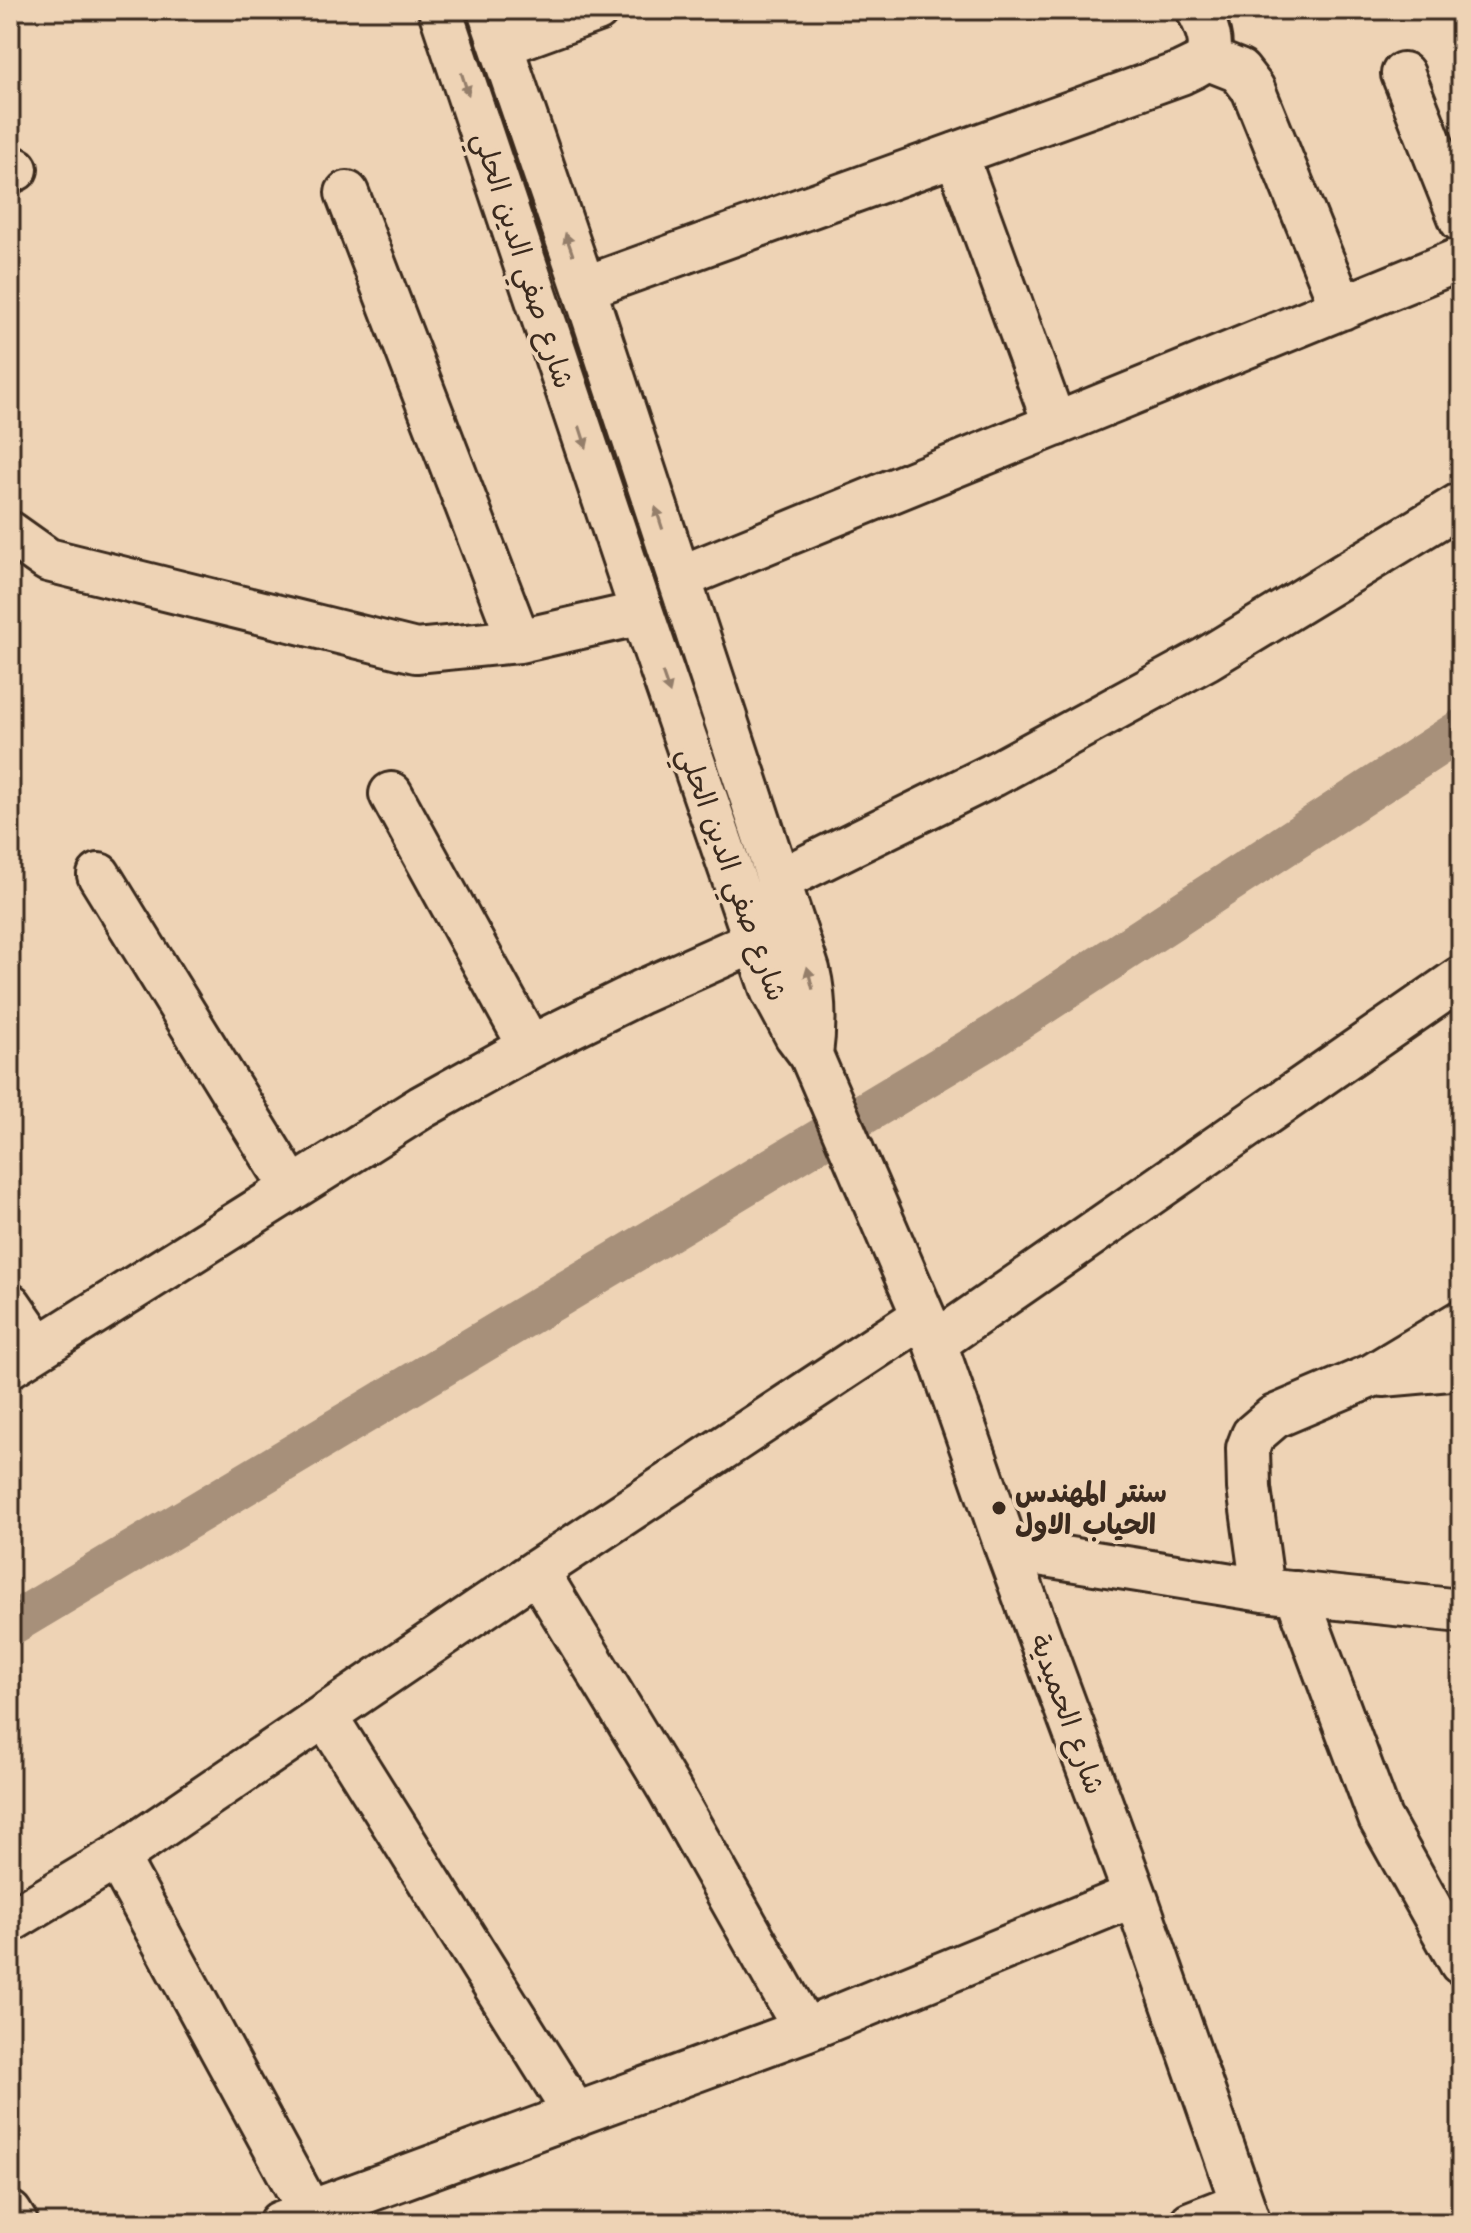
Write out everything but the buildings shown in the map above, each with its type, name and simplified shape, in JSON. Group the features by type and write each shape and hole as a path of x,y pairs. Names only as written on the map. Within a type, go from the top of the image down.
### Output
{"street":[{"name":"شارع صفي الدين الحلي","path":"440,10 772,990 783,1013 811,1055"},
{"path":"495,27 597,10"},
{"path":"584,288 1181,73 1206,58 1210,50 1207,26 1198,10"},
{"name":"شارع صفي الدين الحلي","path":"495,27 808,970 814,998 815,1027 811,1055"},
{"path":"1206,58 1239,71 1253,89 1342,308"},
{"path":"1403,74 1450,161 1461,220"},
{"path":"956,154 1055,425"},
{"path":"347,193 519,641"},
{"path":"679,578 1461,259"},
{"path":"778,881 993,775 1206,659 1461,504"},
{"path":"10,533 48,560 416,651 519,641 642,613"},
{"path":"391,794 530,1047"},
{"path":"99,875 292,1188"},
{"path":"10,1305 25,1356 422,1107 530,1047 641,992 755,941"},
{"path":"10,1921 117,1857 537,1571 929,1330 1461,978"},
{"name":"شارع الحميدية","path":"811,1055 929,1330 1135,1895 1246,2213"},
{"path":"1461,1322 1373,1375 1274,1417 1253,1435 1248,1448 1249,1488 1280,1592 1380,1818 1461,1963"},
{"path":"1373,1375 1461,1368"},
{"path":"1007,1549 1280,1592 1461,1611"},
{"path":"537,1571 668,1787 805,2030"},
{"path":"325,1715 576,2115"},
{"path":"117,1857 295,2218 805,2030 1135,1895"},
{"path":"10,2213 16,2223"},
{"path":"1191,2223 1246,2213"}],"waterway":[{"path":"10,1625 995,1035 1461,730"}],"place":[{"name":"سنتر المهندس الحياب الاول","path":"999,1508"}]}
